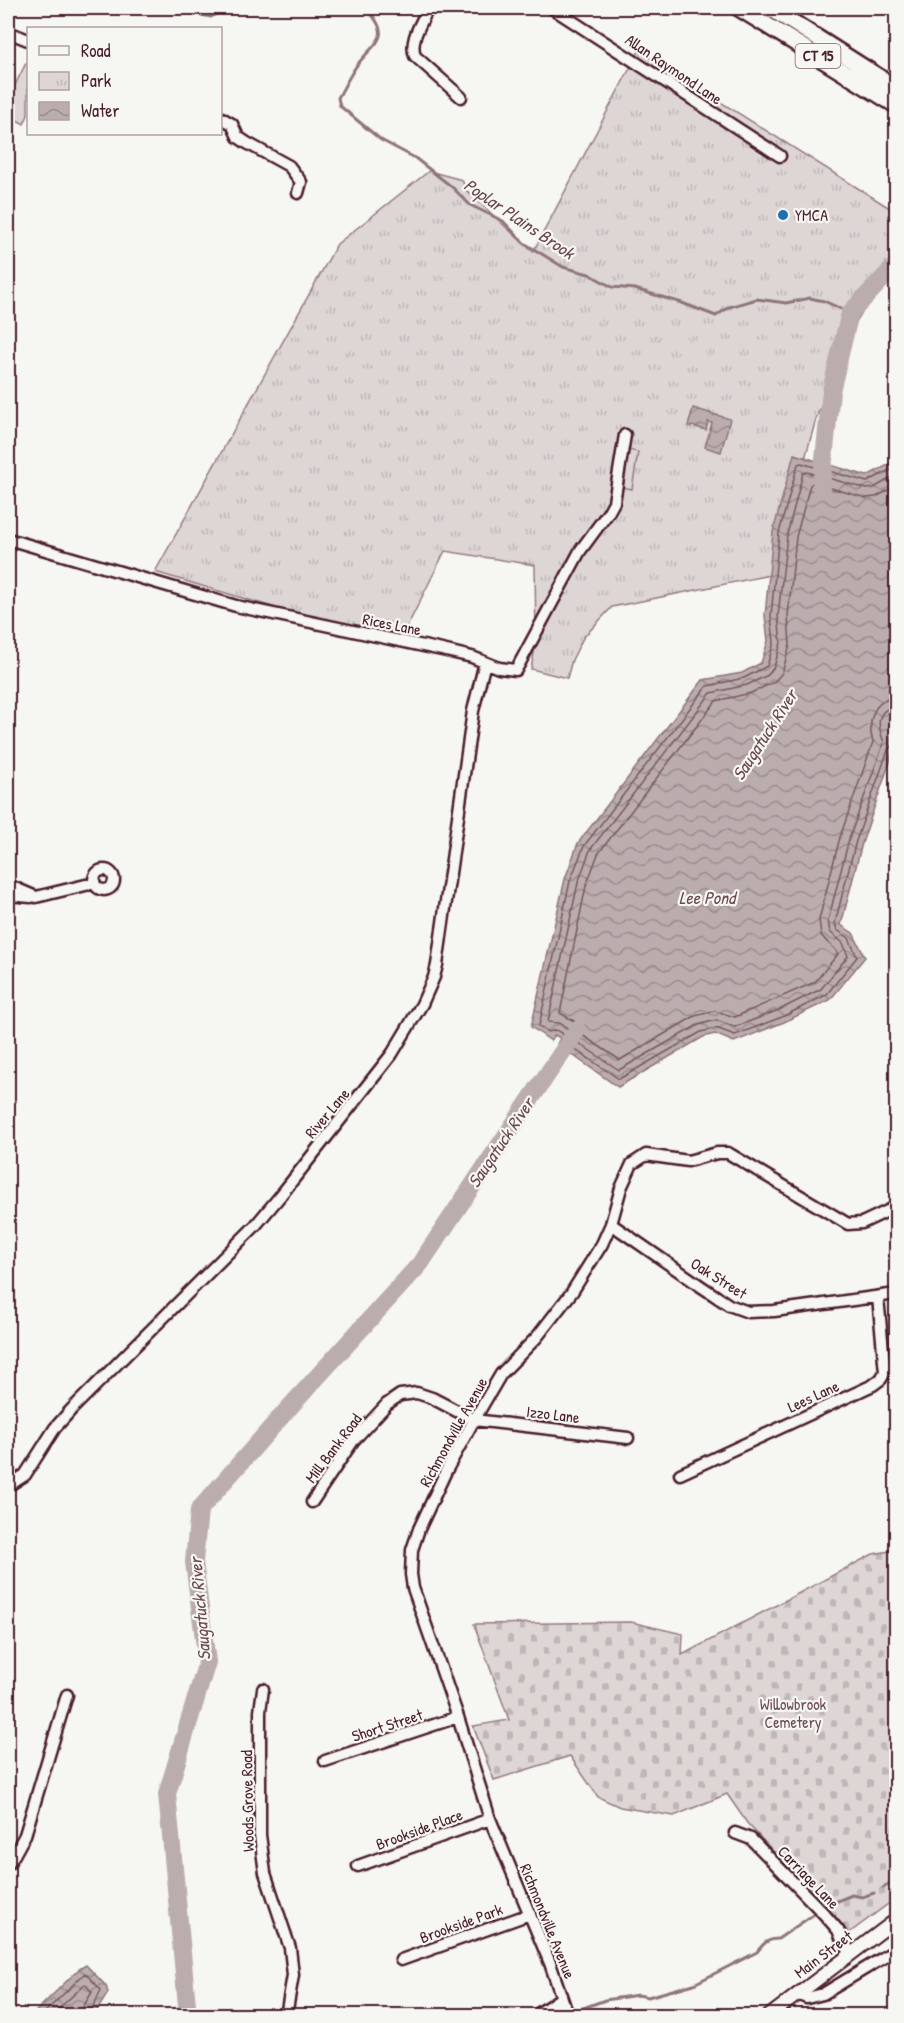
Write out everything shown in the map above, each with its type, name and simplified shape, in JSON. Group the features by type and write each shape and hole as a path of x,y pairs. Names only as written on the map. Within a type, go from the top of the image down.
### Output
{"highway":[{"name":"CT 15","path":"739,8 897,105"},
{"name":"CT 15","path":"770,8 897,88"}],"main road":[{"name":"Main Street","path":"769,2016 897,1920"}],"street":[{"path":"429,8 412,48 415,56 461,97"},
{"name":"Allan Raymond Lane","path":"552,8 780,156"},
{"path":"8,32 27,40"},
{"path":"222,118 232,124 238,137 247,144 289,165 300,179 298,193"},
{"name":"Rices Lane","path":"8,539 236,606 442,650 516,670 580,551 614,502 625,435"},
{"name":"River Lane","path":"8,1486 25,1475 55,1428 70,1410 255,1226 364,1092 414,1021 429,990 437,965 473,711 485,662"},
{"path":"8,895 22,898 36,897 94,883"},
{"path":"8,885 36,897"},
{"name":"Richmondville Avenue","path":"566,2012 550,1963 490,1819 458,1717 413,1588 411,1560 419,1529 474,1420 501,1374 537,1337 572,1292 602,1244 632,1164 646,1155 688,1161 717,1153 728,1153 848,1224 862,1223 897,1207"},
{"name":"Oak Street","path":"611,1224 729,1305 748,1312 774,1311 897,1294"},
{"name":"Lees Lane","path":"680,1474 873,1385 881,1379 885,1372 878,1297"},
{"name":"Mill Bank Road","path":"312,1502 353,1441 387,1404 400,1395 424,1396 462,1412 474,1420"},
{"name":"Izzo Lane","path":"474,1420 628,1438"},
{"name":"Woods Grove Road","path":"263,1689 260,1711 260,1835 265,1873 290,1947 293,1975 286,2016"},
{"path":"8,1864 25,1835 67,1695"},
{"name":"Short Street","path":"325,1761 458,1717"},
{"name":"Brookside Place","path":"358,1866 490,1819"},
{"name":"Carriage Lane","path":"735,1833 751,1839 816,1906 838,1930 851,1953"},
{"name":"Brookside Park","path":"401,1960 530,1914"},
{"path":"797,1994 807,1998 823,1994 897,1950"},
{"path":"535,2016 561,1998"}],"green space":[{"path":"639,51 896,212 896,260 857,320 816,419 806,455 798,522 775,574 612,607 583,638 572,660 567,678 531,669 536,642 535,565 445,551 402,637 303,616 155,572 337,244 429,171 462,180 466,190 533,252"},
{"path":"26,63 27,117 24,124 8,115 8,99"},
{"path":"618,448 638,452 632,489 612,485"},
{"name":"Willowbrook Cemetery","path":"896,1550 896,1898 849,1933 747,1823 727,1794 674,1816 620,1807 598,1797 570,1756 494,1780 473,1726 509,1720 474,1624 631,1622 683,1634 682,1655 873,1554"}],"water":[{"path":"693,408 730,419 721,452 705,447 712,423 708,422 706,430 688,426"},
{"name":"Lee Pond","path":"794,454 867,476 888,465 896,457 896,711 892,728 896,744 862,843 841,925 853,933 865,957 830,1000 734,1042 715,1034 703,1037 618,1087 557,1044 560,1038 555,1035 551,1041 531,1027 565,879 578,843 703,680 742,673 761,663 768,641 765,616 773,532"},
{"path":"86,1965 106,1986 108,1993 94,2015 32,2015 79,1969"}],"waterway":[{"name":"Poplar Plains Brook","path":"197,8 201,15 211,17 226,8"},
{"name":"Poplar Plains Brook","path":"366,8 379,26 379,38 349,77 338,98 340,106 381,140 415,158 452,187 470,205 503,221 524,243 563,267 589,274 612,287 635,289 716,316 729,307 757,299 786,303 810,298 824,301 850,313"},
{"name":"Saugatuck River","path":"821,488 831,391 850,313 896,265"},
{"name":"Saugatuck River","path":"188,2016 167,1794 207,1662 194,1562 199,1510 420,1264 577,1030"},
{"path":"883,1888 896,1880"},
{"path":"828,1905 852,1895 862,1897 874,1893"},
{"path":"570,2013 605,2000 638,1995 648,1997 694,1984 757,1952 766,1942 778,1939 817,1912"}],"place":[{"name":"YMCA","path":"783,215"}]}
